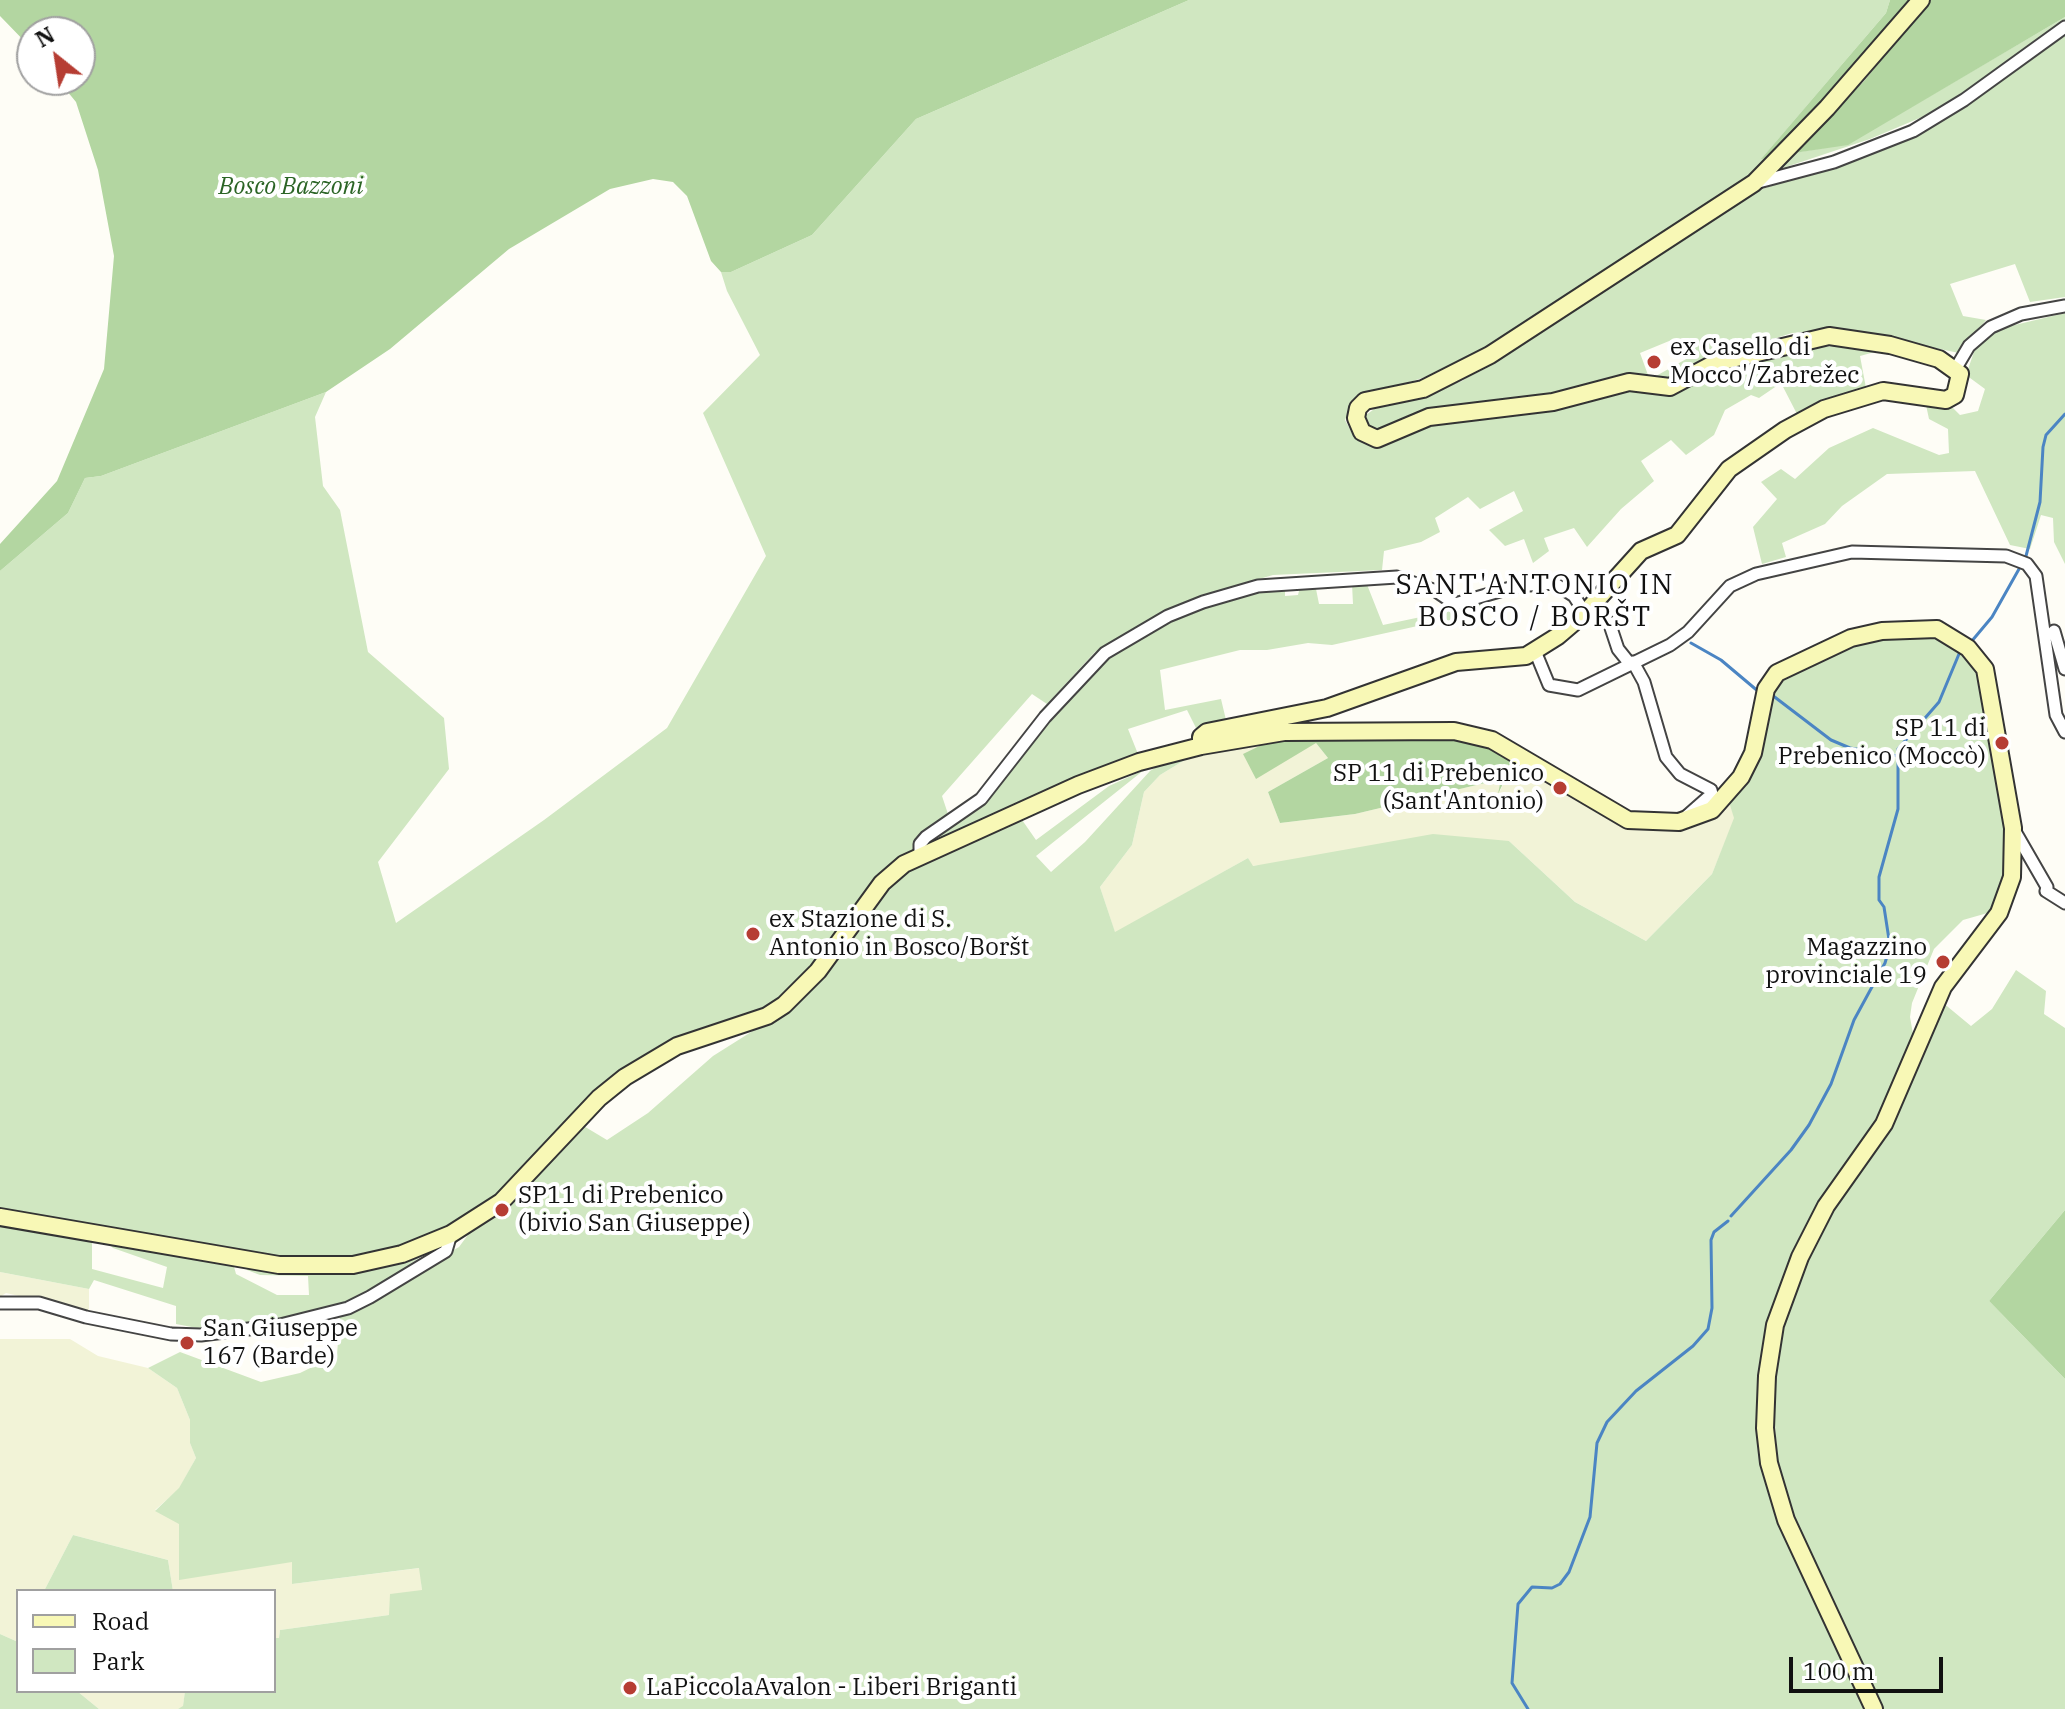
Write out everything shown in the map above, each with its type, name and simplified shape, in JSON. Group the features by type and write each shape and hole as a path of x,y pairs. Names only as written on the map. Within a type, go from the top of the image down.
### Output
{"main road":[{"path":"1201,746 1201,737 1207,732 1327,708 1456,662 1526,656 1590,608 1641,551 1677,535 1729,469 1785,430 1824,409 1883,391 1946,400 1958,389 1961,378 1956,368 1890,345 1829,336 1715,363 1670,387 1629,382 1564,400 1429,417 1377,439 1357,426 1358,408 1365,401 1423,389 1490,355 1754,183 1827,108 1921,0"},
{"path":"0,1217 268,1264 308,1267 379,1261 451,1234 501,1202 599,1098 625,1077 677,1046 767,1016 784,1005 818,971 882,883 920,854 1107,774 1201,746 1284,732 1392,729 1472,734 1492,740 1628,820 1679,822 1712,810 1741,777 1753,753 1766,689 1777,673 1851,638 1926,627 1957,638 1985,669 2013,828 2014,861 2004,904 1953,969 1893,1108 1826,1206 1800,1257 1775,1325 1767,1376 1765,1428 1769,1463 1786,1520 1874,1709"}],"street":[{"path":"1754,183 1834,162 1913,131 1964,100 2065,27"},
{"path":"1956,368 1969,346 1991,327 2021,314 2065,306"},
{"path":"1535,651 1549,685 1566,691 1578,690 1670,645 1688,632 1721,594 1742,580 1794,563 1852,552 2016,558 2036,576 2042,598 2056,715 2064,725"},
{"path":"920,854 920,844 926,837 981,799 1045,717 1105,653 1168,616 1258,586 1386,577 1410,580 1455,604 1517,586 1554,583 1590,608 1610,625 1618,649 1644,682 1666,757 1680,774 1711,790 1712,794 1679,822"},
{"path":"2042,598 2047,601 2065,669"},
{"path":"2013,828 2042,877 2046,891 2064,904"},
{"path":"0,1303 39,1303 86,1317 171,1334 201,1335 280,1325 348,1308 370,1297 446,1251 451,1234"}],"green space":[{"name":"Bosco Bazzoni","path":"0,0 1189,0 916,119 812,235 731,272 721,272 711,261 687,196 673,182 653,179 610,189 509,249 390,349 326,392 101,476 85,478 68,513 0,571 0,544 57,481 104,369 114,256 98,170 76,102 71,96 96,96 96,16 16,16 16,32 0,16"},
{"path":"1189,0 1890,0 1886,13 1762,158 1777,156 1737,187 1513,335 1443,371 1395,387 1371,391 1351,405 1345,420 1353,435 1364,443 1381,445 1409,429 1440,422 1643,386 1680,392 1710,373 1798,349 1835,346 1882,350 1860,356 1866,388 1797,414 1781,383 1759,398 1751,395 1725,410 1714,435 1686,455 1671,440 1641,461 1654,481 1621,509 1587,547 1574,528 1544,538 1549,551 1533,563 1524,539 1505,546 1489,530 1523,511 1514,491 1480,509 1468,497 1435,518 1440,532 1421,542 1384,551 1382,570 1273,575 1198,597 1138,626 1095,652 1047,704 1032,694 942,796 948,814 920,833 915,851 785,994 746,1017 683,1035 620,1071 512,1183 469,1215 407,1247 327,1260 292,1260 0,1211 0,571 68,513 85,478 101,476 326,392 315,417 323,486 340,510 368,652 444,718 449,769 378,862 396,923 544,820 667,728 766,556 703,413 760,355 727,291 721,272 731,272 812,235 916,119"},
{"path":"1890,0 1911,0 1777,156 1761,159 1886,13"},
{"path":"1931,0 2065,0 2065,17 1848,145 1794,153 1864,81"},
{"path":"2065,17 2065,22 1974,86 1922,117 1870,139 1777,170 1793,153 1848,144"},
{"path":"2065,34 2065,297 2030,302 2015,264 1950,284 1963,316 1986,320 1959,353 1842,329 1792,333 1707,360 1673,378 1656,376 1688,358 1674,339 1640,353 1648,375 1624,376 1573,393 1442,408 1407,417 1388,428 1372,428 1366,423 1366,415 1377,407 1462,381 1762,189 1872,154 1943,120"},
{"path":"2065,313 2065,564 2054,542 2053,518 2041,515 2030,549 2010,545 1975,471 1887,474 1842,506 1825,524 1782,543 1786,557 1762,564 1753,527 1777,499 1761,482 1781,469 1795,479 1829,448 1873,428 1939,455 1949,453 1948,429 1929,419 1926,405 1950,405 1960,415 1978,411 1985,389 1966,375 1975,349 1998,329"},
{"path":"1366,582 1383,625 1482,604 1486,624 1440,621 1332,645 1308,643 1267,650 1240,650 1160,670 1165,710 1221,699 1226,720 1196,728 1187,710 1128,729 1138,754 1036,794 934,841 991,796 1048,721 1104,661 1164,622 1244,594 1285,589 1285,596 1298,595 1300,587 1316,589 1319,604 1353,604 1352,584"},
{"path":"1930,633 1958,645 1979,669 2006,821 2006,875 1991,912 1963,920 1934,949 1912,1003 1910,1017 1913,1034 1891,1098 1780,1291 1763,1462 1867,1709 178,1709 183,1706 185,1693 276,1693 276,1638 279,1638 280,1630 389,1615 390,1594 422,1590 419,1568 292,1584 292,1562 179,1580 179,1524 155,1511 179,1488 196,1458 190,1443 190,1420 177,1388 148,1368 180,1352 261,1382 300,1373 337,1355 340,1315 459,1247 473,1228 582,1125 607,1140 648,1113 713,1056 786,1010 894,877 1020,817 1036,840 1109,786 1144,770 1036,856 1051,872 1085,842 1150,771 1165,761 1193,755 1160,775 1144,792 1132,845 1100,887 1115,932 1248,858 1253,866 1433,834 1509,841 1575,902 1646,941 1712,874 1734,818 1729,802 1777,682 1839,648 1886,635"},
{"path":"1445,735 1488,745 1515,759 1498,794 1500,784 1485,783 1355,814 1280,823 1268,792 1328,758 1316,743 1256,779 1243,754 1274,739"},
{"path":"1274,739 1316,743 1328,758 1268,792 1280,823 1355,814 1485,783 1500,784 1500,791 1515,759 1639,828 1677,828 1729,802 1735,818 1712,874 1646,941 1575,902 1509,841 1252,866 1248,858 1115,933 1100,887 1132,845 1144,792 1160,775 1193,755"},
{"path":"2016,970 2046,991 2044,1014 2065,1028 2065,1210 1989,1301 2065,1379 2065,1709 1880,1709 1802,1544 1779,1473 1772,1390 1783,1323 1798,1278 1839,1197 1902,1104 1942,1002 1971,1026 1992,1009"},
{"path":"2065,1210 2065,1379 1989,1301"},
{"path":"0,1226 92,1238 92,1269 163,1288 167,1267 113,1248 106,1241 233,1263 236,1274 277,1295 309,1295 308,1276 260,1275 247,1270 244,1264 280,1270 438,1245 378,1286 337,1306 272,1320 197,1328 176,1324 176,1306 94,1280 89,1289 0,1272"},
{"path":"0,1272 89,1289 89,1312 6,1293 0,1297"},
{"path":"0,1339 70,1339 98,1356 148,1368 177,1388 190,1420 190,1443 196,1458 179,1489 155,1510 293,1561 292,1584 420,1568 422,1591 389,1615 280,1630 279,1638 276,1638 276,1589 173,1589 168,1560 73,1535 45,1589 16,1589 16,1641 0,1634"},
{"path":"73,1535 168,1560 173,1589 45,1589"},
{"path":"0,1634 16,1641 16,1693 79,1693 99,1709 0,1709"},
{"path":"79,1693 185,1693 183,1707 178,1709 99,1709"}],"waterway":[{"path":"2026,556 2040,502 2046,435 2065,414"},
{"path":"1971,642 1992,617 2019,569"},
{"path":"1691,643 1721,660 1759,692"},
{"path":"1731,1216 1791,1150 1809,1125 1831,1084 1854,1020 1885,963 1890,946 1884,907 1879,900 1879,877 1898,809 1898,749 1939,702 1959,654"},
{"path":"1772,695 1831,740 1850,748 1898,756"},
{"path":"1528,1709 1512,1683 1518,1604 1532,1587 1552,1588 1560,1584 1569,1572 1590,1517 1597,1443 1607,1422 1636,1391 1693,1346 1708,1329 1712,1308 1711,1240 1714,1232 1728,1221"}],"place":[{"name":"ex Casello di Mocco'/Zabrežec","path":"1654,362"},
{"name":"SP 11 di Prebenico (Moccò)","path":"2002,743"},
{"name":"SP 11 di Prebenico (Sant'Antonio)","path":"1560,788"},
{"name":"ex Stazione di S. Antonio in Bosco/Boršt","path":"753,934"},
{"name":"Magazzino provinciale 19","path":"1943,962"},
{"name":"SP11 di Prebenico (bivio San Giuseppe)","path":"502,1210"},
{"name":"San Giuseppe 167 (Barde)","path":"187,1343"},
{"name":"LaPiccolaAvalon - Liberi Briganti","path":"630,1688"}],"district":[{"name":"SANT'ANTONIO IN BOSCO / BORŠT","path":"1535,602"}]}
